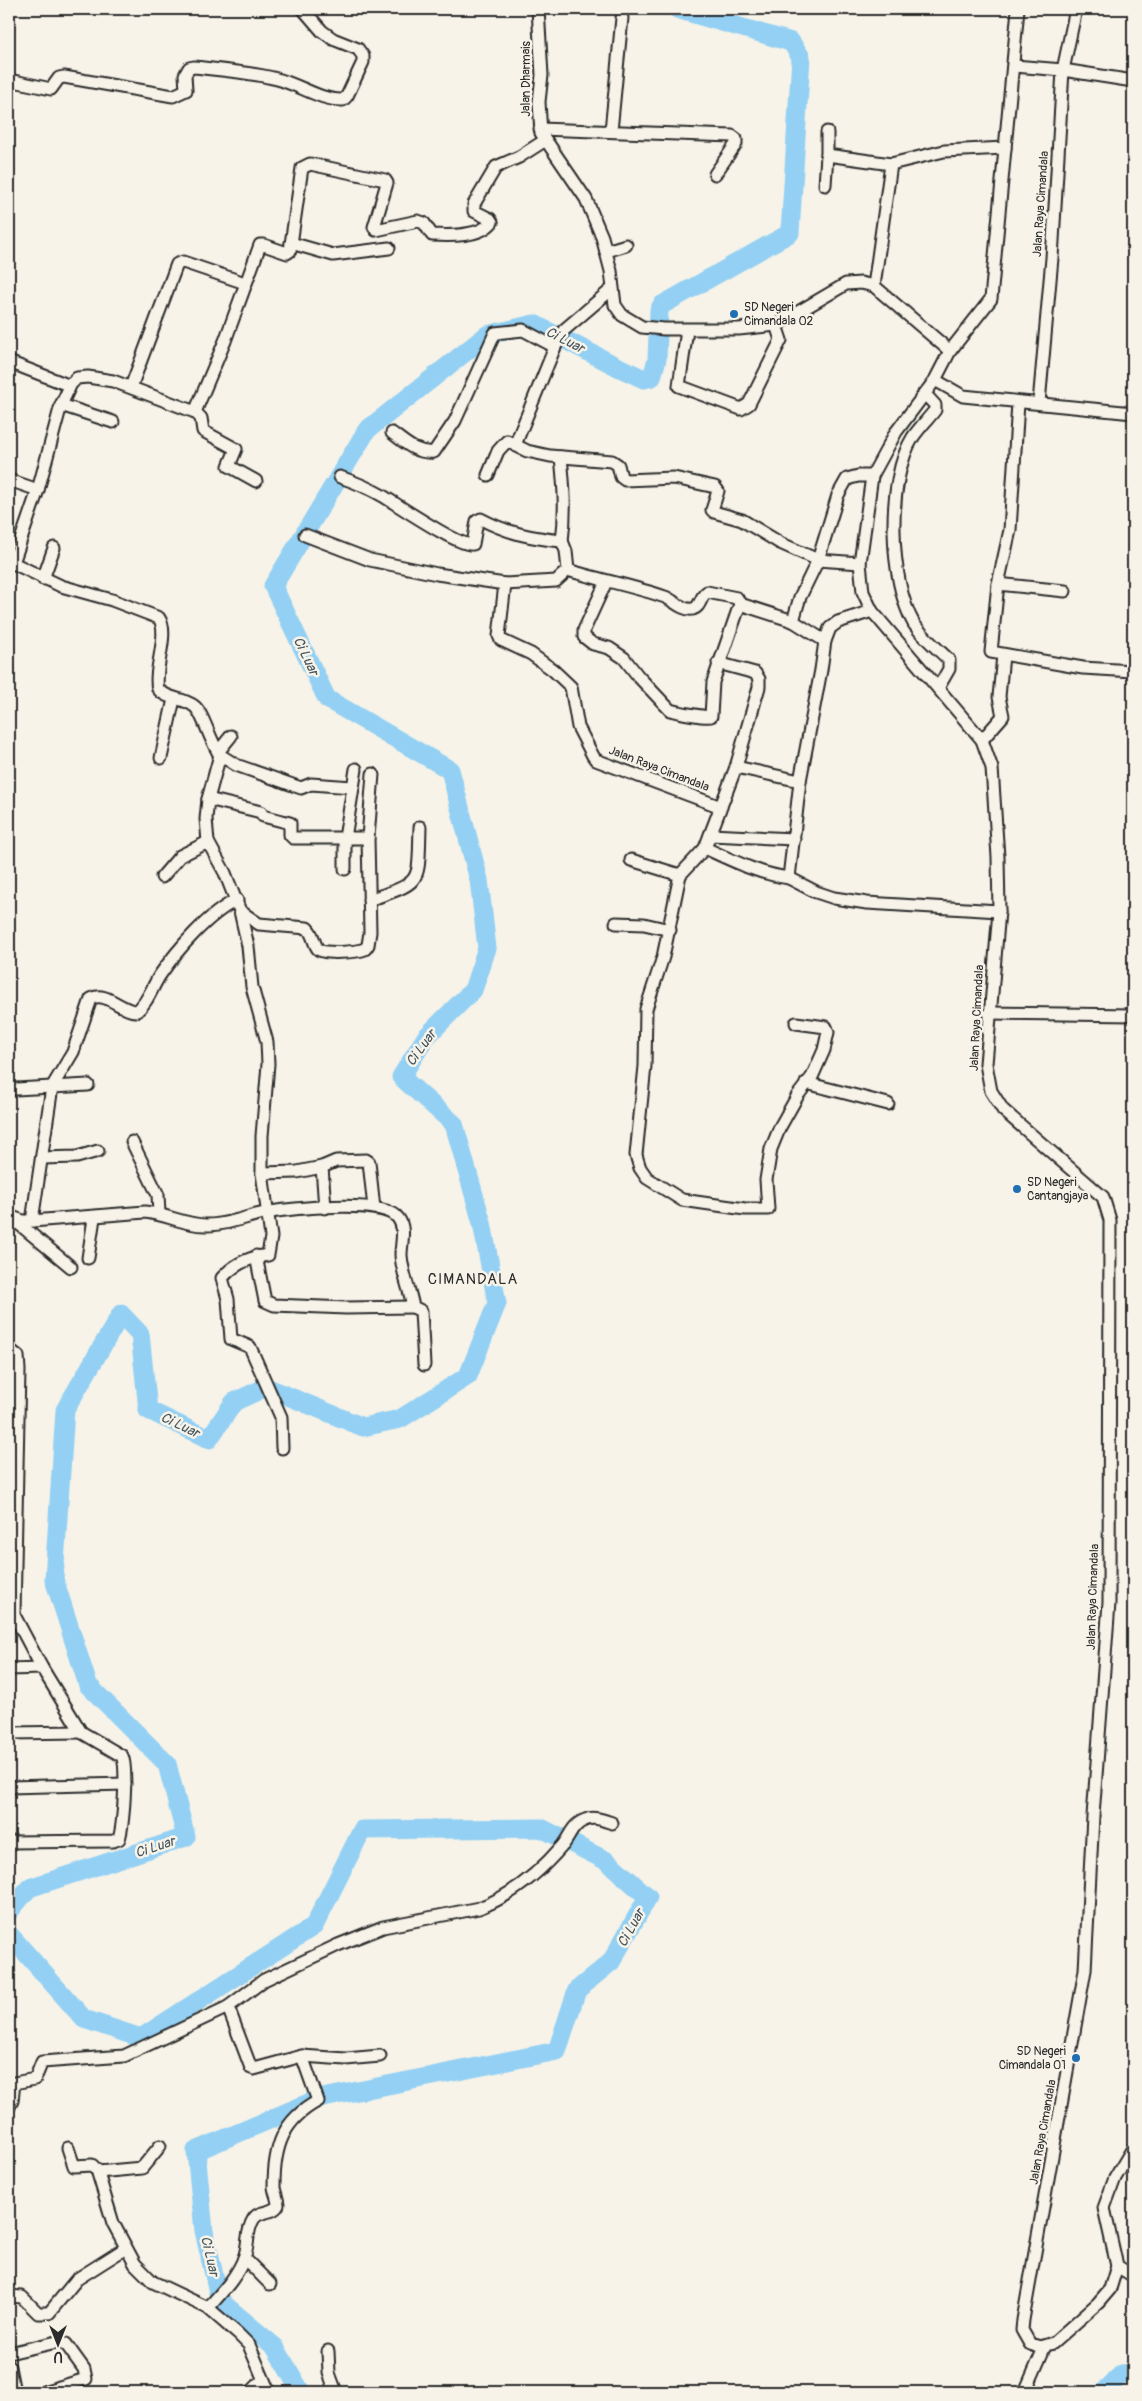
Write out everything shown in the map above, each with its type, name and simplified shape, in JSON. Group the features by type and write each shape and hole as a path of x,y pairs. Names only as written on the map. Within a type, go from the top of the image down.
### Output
{"street":[{"path":"9,80 52,88 59,78 64,77 173,96 186,90 185,74 189,68 194,67 250,73 279,79 332,99 343,100 351,88 364,56 358,48 333,40 302,9"},
{"name":"Jalan Dharmais","path":"538,9 542,60 539,102 540,129 544,141 572,175 586,199 606,251 616,305 622,315 642,327 687,330"},
{"name":"Jalan Raya Cimandala","path":"1018,9 991,299 950,351 935,380 896,432 872,476 860,563 863,592 872,611 982,740 989,755 993,779 999,911 986,1064 991,1090 996,1101 1103,1198 1110,1220 1109,1603 1085,1970 1022,2330 1030,2344 1045,2346"},
{"name":"Jalan Raya Cimandala","path":"1039,403 1052,258 1063,70 1076,9"},
{"path":"611,131 622,18"},
{"path":"1014,66 1063,70 1133,81"},
{"path":"540,129 732,136 736,139 736,144 715,174"},
{"path":"825,185 827,132"},
{"path":"195,412 225,341 260,245 264,244 286,253 290,251 302,168 305,165 310,164 385,180 387,183 374,228 376,230 418,222 424,223 432,235 446,236 483,231 489,226 492,222 490,218 474,210 474,204 496,167 519,157 544,141"},
{"path":"827,155 891,164 944,151 1005,148"},
{"path":"874,286 891,164"},
{"path":"291,243 333,255 389,248"},
{"path":"606,251 626,245"},
{"path":"131,387 177,264 182,262 245,283"},
{"path":"776,325 780,334 779,345 749,404 741,409 679,386 687,330 776,325 846,284 861,282 874,286 950,351"},
{"path":"515,445 559,338 612,289"},
{"path":"392,432 411,448 424,452 434,452 455,421 494,333 523,330 559,338"},
{"path":"9,362 68,386"},
{"path":"256,482 229,466 236,449 203,431 201,418 195,412 112,380 88,377 78,378 68,386 61,405 38,490 14,560 15,564 43,579 138,609 159,618 163,632 156,683 162,693 194,706 200,714 210,741 219,754 236,765 301,788 311,784 352,787"},
{"path":"935,380 963,396 1133,413"},
{"path":"924,393 935,405 935,410 912,438 900,467 894,511 897,573 908,612 916,626 948,660 949,669 938,688"},
{"path":"1018,403 1010,530 998,584 991,652 1083,668 1133,671"},
{"path":"61,405 113,422"},
{"path":"896,432 912,438"},
{"path":"488,475 498,451 507,441 537,454 612,461 618,465 621,477 625,480 674,478 715,487 718,490 712,510 714,512 742,520 780,543 818,560 860,563"},
{"path":"561,457 565,499 562,541 566,551 568,570"},
{"path":"793,621 800,597 818,560 838,495 848,479 858,476 872,476"},
{"path":"340,477 376,493 451,537 469,545 474,544 477,521 481,519 501,530 530,538 562,541"},
{"path":"9,480 38,490"},
{"path":"305,535 370,560 437,574 506,584 556,581 568,570"},
{"path":"43,579 54,548"},
{"path":"568,570 667,598 687,609 694,609 707,592 737,598 740,604 793,621 825,641"},
{"path":"606,582 584,630 584,637 593,644 609,648 624,658 649,690 670,710 684,711 706,718 711,716 713,682 740,604"},
{"name":"Jalan Raya Cimandala","path":"506,584 499,636 547,665 571,687 578,727 592,756 596,760 721,807"},
{"path":"998,584 1065,591"},
{"path":"789,878 800,781 825,641 830,628 838,622 872,611"},
{"path":"982,740 1003,716 999,697 1003,655"},
{"name":"Jalan Raya Cimandala","path":"680,875 705,848 736,767 759,687 759,679 755,673 718,663"},
{"path":"162,758 174,698"},
{"path":"231,736 219,754 208,799 206,819 208,842 239,906 248,946 252,987 267,1042 268,1064 262,1136 262,1173 266,1213 271,1237 269,1254 256,1256 228,1271 222,1278 228,1299 228,1328 231,1339 250,1347 282,1422 282,1448"},
{"path":"736,767 800,781"},
{"path":"345,868 345,838 356,769"},
{"path":"32,1221 52,1088 72,1052 91,998 98,996 106,998 132,1011 137,1011 165,969 189,940 222,907 239,906 259,924 307,928 311,932 317,948 324,953 361,950 368,945 370,932 368,838 373,774"},
{"path":"208,799 260,812 263,816 290,823 290,835 293,838 368,838"},
{"path":"369,900 404,888 415,879 419,866 420,827"},
{"path":"710,835 794,839"},
{"path":"162,877 180,856 208,842"},
{"path":"705,848 762,873 789,878 816,892 834,898 867,903 999,911"},
{"path":"631,860 680,875 670,930 644,1021 645,1066 636,1155 640,1168 647,1178 682,1200 745,1209 768,1210 766,1180 771,1148 780,1127 818,1066 824,1050 828,1029 796,1023"},
{"path":"616,923 644,924 670,930"},
{"path":"990,1013 1133,1015"},
{"path":"806,1083 888,1104"},
{"path":"16,1089 88,1085"},
{"path":"132,1142 158,1195 159,1213"},
{"path":"42,1158 77,1157 98,1151"},
{"path":"262,1173 297,1172 322,1167 336,1161 368,1161 374,1208"},
{"path":"322,1167 325,1208"},
{"path":"9,1216 32,1221 94,1218 145,1212 159,1213 198,1225 210,1225 266,1213 325,1208 374,1208 396,1216 401,1222 401,1257 413,1308"},
{"path":"9,1216 71,1267"},
{"path":"88,1258 94,1218"},
{"path":"256,1256 262,1293 265,1301 274,1305 337,1308 413,1308 421,1311 424,1365"},
{"path":"9,1349 18,1356 13,1406 11,1615 80,1732 122,1756 125,1762 120,1836 116,1840 9,1842"},
{"path":"9,1669 42,1668"},
{"path":"9,1733 80,1732"},
{"path":"9,1787 124,1784"},
{"path":"9,2106 12,2102 14,2083 35,2079 42,2062 124,2056 228,2006 264,1980 300,1962 383,1927 479,1908 500,1899 517,1888 563,1845 575,1826 590,1818 612,1823"},
{"path":"228,2006 252,2069 303,2059 380,2056"},
{"path":"209,2306 228,2285 244,2258 252,2221 256,2215 274,2210 278,2205 274,2188 278,2151 284,2129 306,2108 318,2100 303,2059"},
{"path":"98,2172 142,2168 160,2146"},
{"path":"68,2148 73,2165 92,2166 98,2172 108,2209 135,2264 153,2282 209,2306 249,2344 269,2392"},
{"path":"1026,2392 1045,2346 1065,2334 1110,2289 1117,2266 1104,2208 1115,2178 1133,2148"},
{"path":"9,2296 22,2297 38,2313 48,2313 77,2279 126,2248"},
{"path":"244,2258 270,2284"},
{"path":"1117,2266 1133,2276"},
{"path":"9,2353 57,2340 66,2344 84,2369 86,2379 43,2392"},
{"path":"328,2351 332,2384 336,2392"},
{"path":"9,2367 14,2392"},
{"path":"251,2392 263,2380"}],"waterway":[{"name":"Ci Luar","path":"9,1912 29,1888 186,1837 167,1764 88,1685 54,1579 65,1410 121,1314 140,1334 148,1410 209,1439 234,1402 266,1387 363,1427 400,1419 468,1376 497,1303 482,1223 454,1124 401,1077 426,1037 473,990 487,948 479,880 450,770 327,699 273,586 367,430 487,335 534,324 644,379 652,377 657,359 659,310 662,305 790,233 801,57 791,42 677,9"},
{"name":"Ci Luar","path":"9,1934 84,2019 141,2038 314,1926 362,1830 541,1828 607,1861 648,1897 611,1962 577,1990 557,2051 318,2099 196,2151 204,2231 220,2301 275,2347 301,2392"},
{"path":"1104,2392 1122,2374 1133,2373"}],"place":[{"name":"SD Negeri Cimandala 02","path":"734,314"},
{"name":"SD Negeri Cantangjaya","path":"1017,1189"},
{"name":"SD Negeri Cimandala 01","path":"1076,2058"}],"district":[{"name":"CIMANDALA","path":"473,1279"}]}
